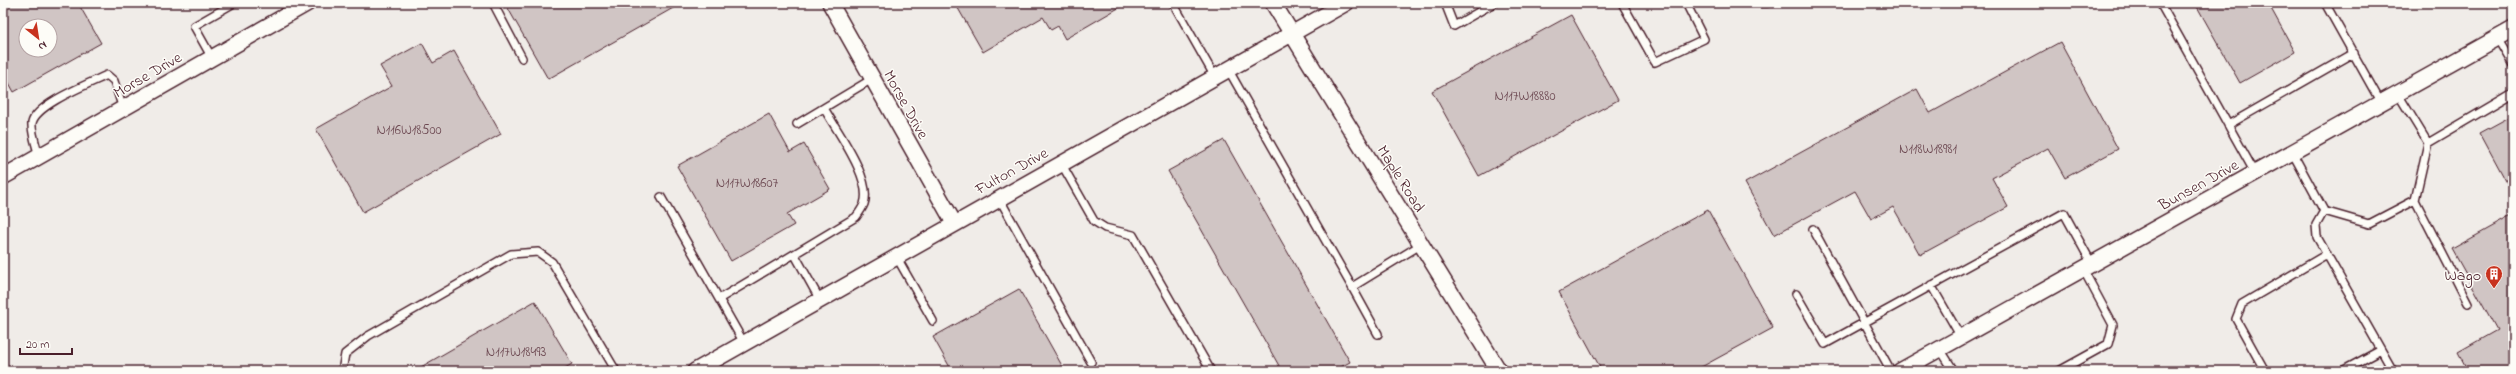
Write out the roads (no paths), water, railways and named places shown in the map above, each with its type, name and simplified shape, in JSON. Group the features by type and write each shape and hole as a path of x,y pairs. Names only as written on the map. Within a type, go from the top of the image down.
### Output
{"street":[{"name":"Morse Drive","path":"3,177 212,58 289,8 308,3"},
{"name":"Morse Drive","path":"830,3 954,224"},
{"name":"Maple Road","path":"1273,3 1499,371"},
{"name":"Fulton Drive","path":"695,371 1346,3"},
{"name":"Bunsen Drive","path":"1900,371 2513,29"}],"lane":[{"path":"212,58 194,26 234,3"},
{"path":"494,3 522,58"},
{"path":"1173,3 1215,77"},
{"path":"1444,3 1454,26 1494,3"},
{"path":"1622,3 1655,62 1704,39 1686,3"},
{"path":"1758,3 1767,3"},
{"path":"2160,3 2255,173"},
{"path":"2326,3 2381,103"},
{"path":"2498,38 2513,66"},
{"path":"2228,124 2354,53"},
{"path":"1228,69 1378,334"},
{"path":"39,157 32,125 35,116 46,106 107,75 114,82 123,109"},
{"path":"797,124 872,79"},
{"path":"2428,143 2513,93"},
{"path":"2398,94 2428,143 2415,200 2468,303"},
{"path":"719,299 856,218 864,203 865,188 862,175 824,108"},
{"path":"2292,152 2324,210 2369,224 2415,200"},
{"path":"1061,163 1094,221 1105,228 1133,234 1211,371"},
{"path":"662,197 744,343"},
{"path":"999,198 1091,362"},
{"path":"2324,210 2316,225 2317,237 2393,371"},
{"path":"1796,294 1825,344 1866,323 1931,285 2064,213 2113,325 2108,344 2059,371"},
{"path":"1813,229 1891,371"},
{"path":"1352,287 1422,244"},
{"path":"342,371 345,354 368,336 511,254 538,252 552,262 616,371"},
{"path":"796,254 820,300"},
{"path":"2265,371 2236,318 2242,304 2327,254"},
{"path":"896,256 933,321"},
{"path":"1931,285 1961,337"},
{"path":"1940,349 1954,371"},
{"path":"2342,371 2381,350"}],"place":[{"name":"Wago","path":"2494,289"}]}
